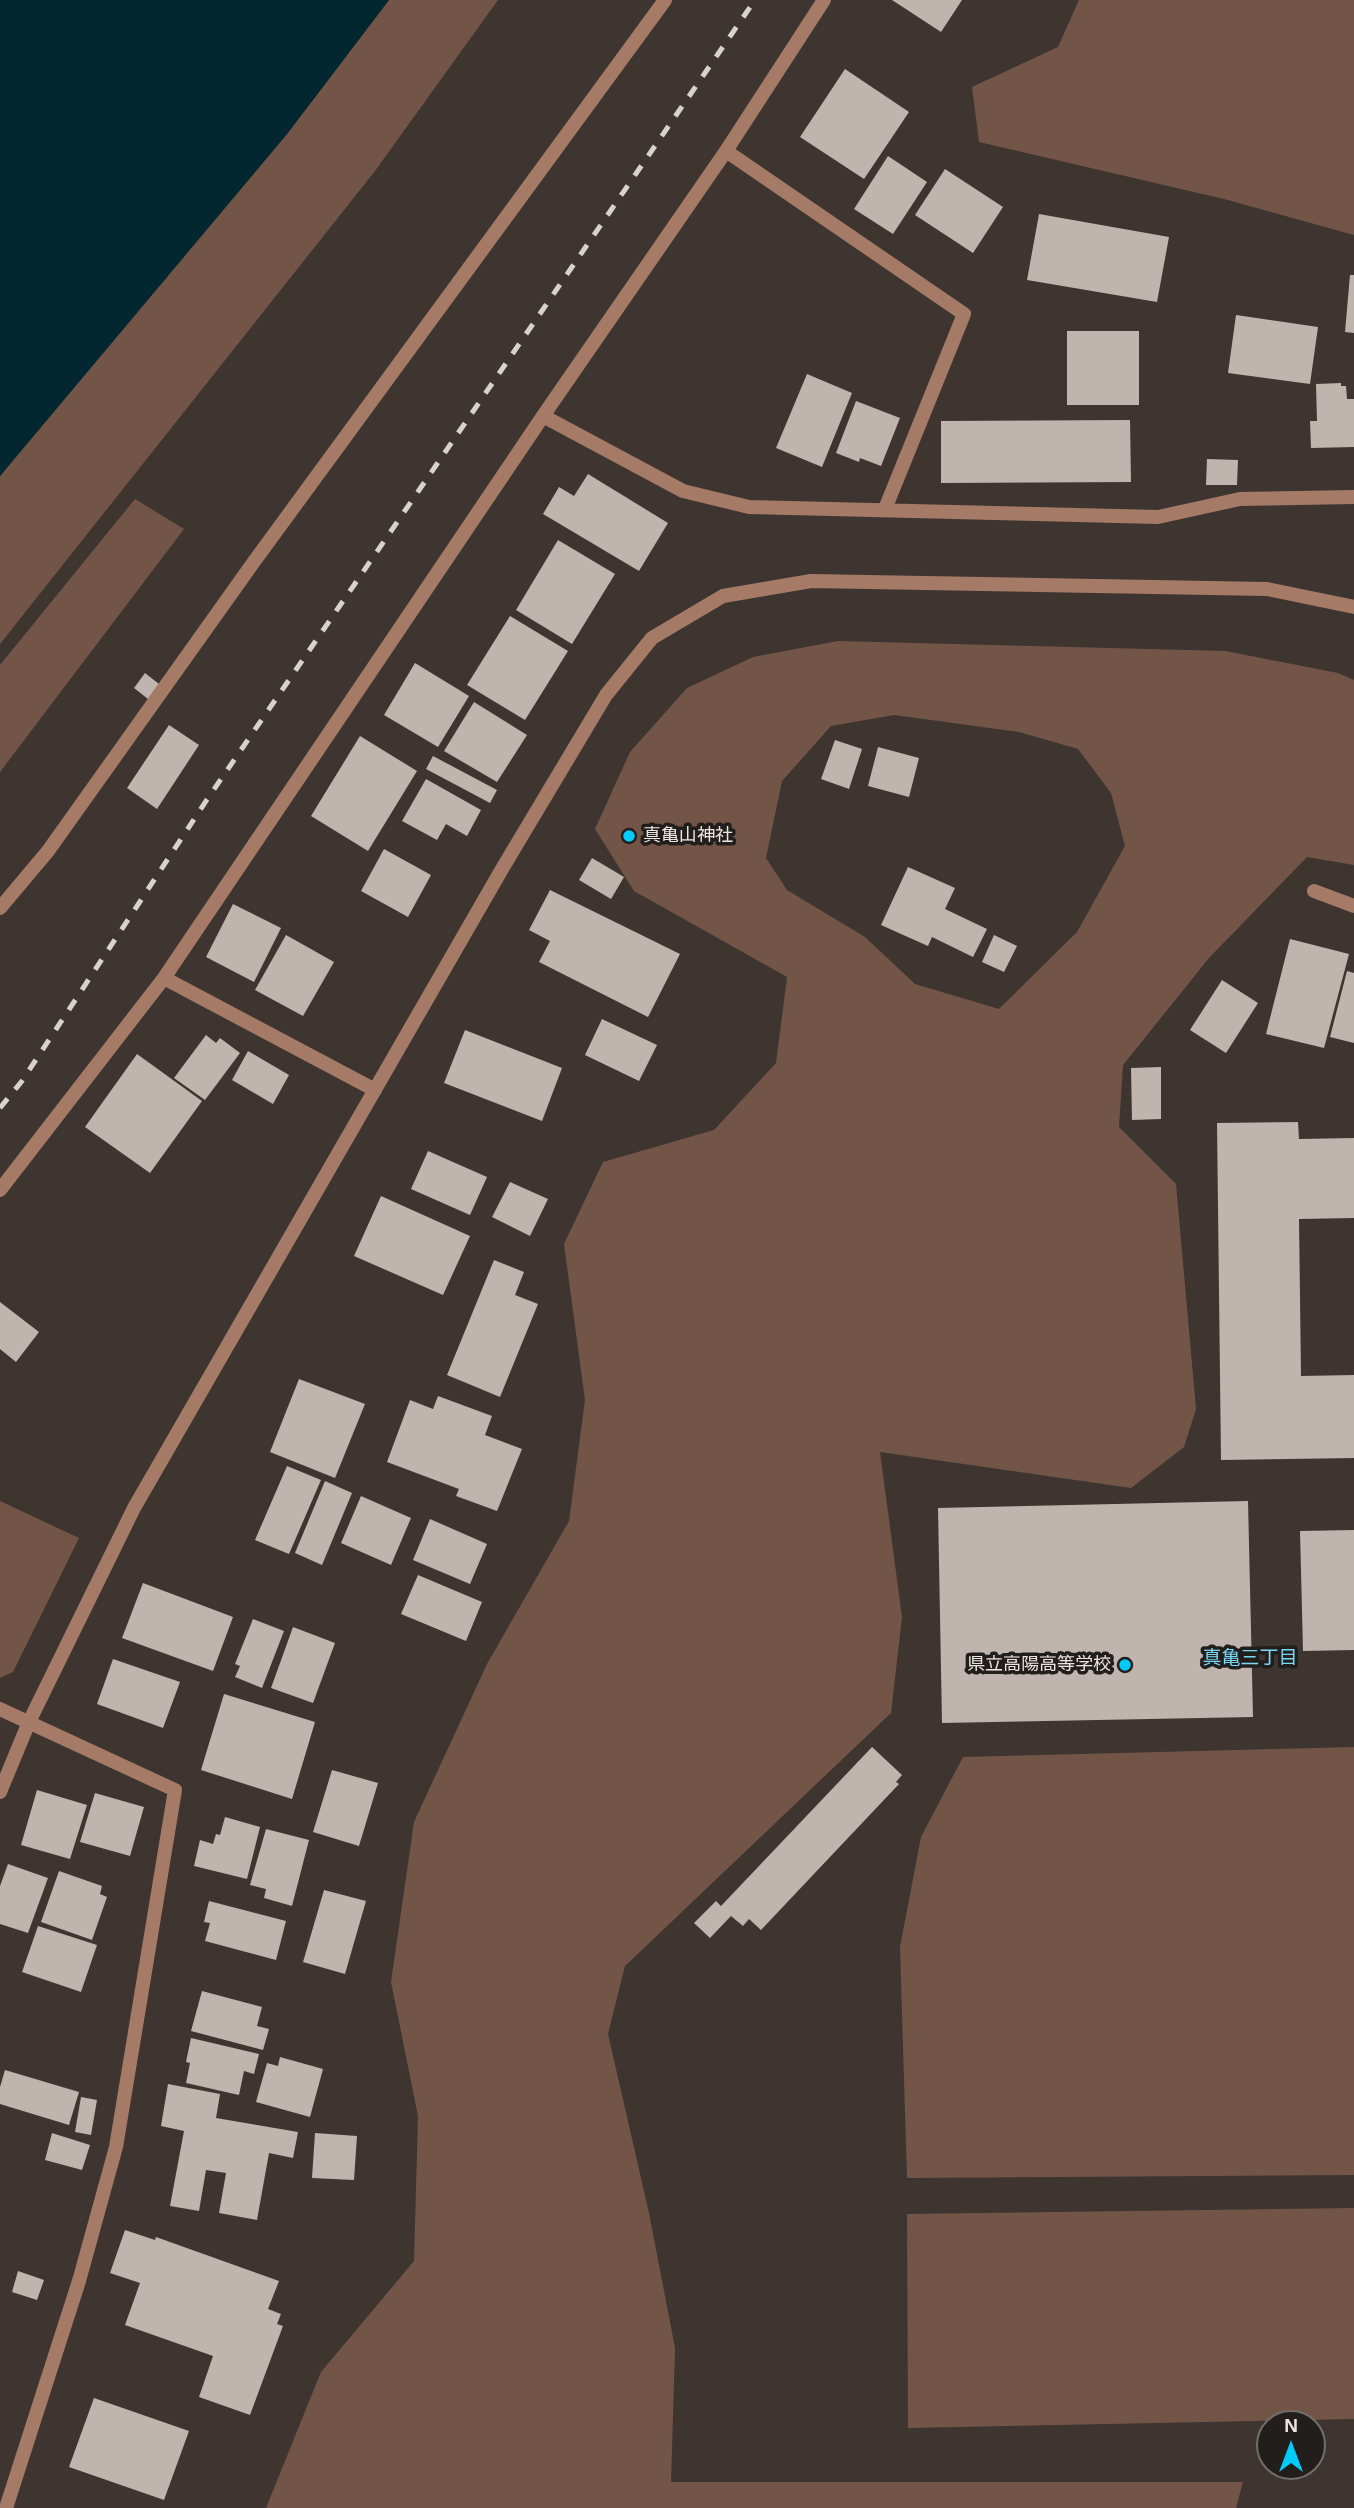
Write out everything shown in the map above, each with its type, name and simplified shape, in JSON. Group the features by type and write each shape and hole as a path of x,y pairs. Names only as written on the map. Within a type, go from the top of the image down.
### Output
{"street":[{"path":"0,908 48,851 253,563 665,0"},
{"path":"0,1190 164,978 543,416 726,152 824,0"},
{"path":"726,152 964,314 885,509"},
{"path":"543,416 683,491 748,507 1158,517 1240,499 1354,497"},
{"path":"0,1792 29,1722 134,1508 502,869 606,695 652,638 723,596 811,581 1267,589 1354,607"},
{"path":"1314,891 1354,906"},
{"path":"164,978 375,1090"},
{"path":"0,1709 175,1790 116,2147 79,2281 6,2508"}],"shaded area":[{"path":"389,0 498,0 375,171 0,644 0,476 287,134"},
{"path":"1079,0 1354,0 1354,235 1224,199 979,142 972,87 1058,47"},
{"path":"135,499 184,529 0,772 0,665"},
{"path":"838,641 1225,651 1338,673 1354,680 1354,865 1307,857 1209,958 1123,1065 1119,1127 1176,1184 1196,1409 1184,1447 1131,1488 880,1452 902,1617 891,1713 625,1966 608,2034 649,2213 675,2348 671,2482 1243,2482 1236,2508 266,2508 321,2372 414,2261 418,2116 391,1982 414,1822 487,1664 569,1521 585,1400 564,1244 603,1162 714,1130 776,1063 787,977 634,891 595,829 630,752 687,688 753,657","holes":["894,715 1019,732 1078,749 1111,793 1125,846 1077,932 999,1009 915,984 865,937 787,890 766,858 782,781 831,726"]},
{"path":"0,1501 79,1538 13,1672 0,1678"},
{"path":"1354,1747 1354,2175 907,2178 900,1947 921,1837 963,1757"},
{"path":"1354,2208 1354,2419 1326,2420 1326,2410 1256,2410 1256,2421 908,2428 907,2214"}],"water":[{"path":"0,0 389,0 287,134 0,476"}],"building":[{"path":"892,0 962,0 941,32"},
{"path":"845,69 909,112 864,179 800,137"},
{"path":"888,156 927,182 893,234 854,209"},
{"path":"945,169 1003,207 973,253 915,215"},
{"path":"1039,214 1169,237 1157,302 1027,280"},
{"path":"1350,275 1354,275 1354,333 1345,332"},
{"path":"1236,315 1318,327 1310,384 1228,373"},
{"path":"1067,331 1139,331 1139,405 1067,405"},
{"path":"807,374 852,393 822,467 776,448"},
{"path":"1341,383 1341,386 1346,386 1347,399 1354,399 1354,447 1311,448 1310,421 1317,421 1316,384"},
{"path":"856,401 900,418 881,466 860,458 859,462 836,453"},
{"path":"1130,420 1131,482 941,483 941,421"},
{"path":"1207,459 1238,460 1237,485 1206,485"},
{"path":"588,474 668,523 639,571 543,514 559,487 574,496"},
{"path":"558,540 615,574 572,644 516,610"},
{"path":"510,616 568,651 525,720 467,685"},
{"path":"415,663 469,696 438,747 384,715"},
{"path":"145,673 159,684 148,699 134,688"},
{"path":"474,702 527,735 497,782 444,751"},
{"path":"169,725 199,745 157,809 127,788"},
{"path":"360,736 417,771 368,851 311,816"},
{"path":"835,740 862,749 849,789 821,779"},
{"path":"878,747 919,758 909,797 868,786"},
{"path":"433,756 497,790 490,803 426,769"},
{"path":"426,779 481,810 467,836 446,824 437,840 402,821"},
{"path":"384,849 431,875 408,917 361,891"},
{"path":"592,858 624,877 611,899 579,880"},
{"path":"908,867 955,888 945,909 987,929 973,957 932,937 928,946 881,925"},
{"path":"550,890 680,954 648,1017 539,962 550,941 529,930"},
{"path":"233,904 281,928 254,982 206,957"},
{"path":"286,935 334,962 303,1016 255,990"},
{"path":"994,935 1017,946 1004,972 982,962"},
{"path":"1290,939 1349,954 1324,1048 1266,1034"},
{"path":"1347,971 1354,973 1354,1043 1330,1037"},
{"path":"1222,980 1258,1003 1226,1053 1190,1030"},
{"path":"602,1019 657,1045 639,1081 585,1055"},
{"path":"465,1030 562,1068 542,1121 444,1083"},
{"path":"206,1035 216,1043 220,1038 240,1053 205,1100 174,1078"},
{"path":"248,1051 289,1075 273,1104 232,1080"},
{"path":"137,1054 202,1101 150,1173 85,1127"},
{"path":"1161,1067 1161,1119 1132,1120 1131,1068"},
{"path":"1298,1122 1299,1139 1354,1138 1354,1218 1299,1219 1301,1376 1354,1375 1354,1458 1221,1460 1217,1123"},
{"path":"428,1151 487,1177 470,1215 411,1189"},
{"path":"510,1182 548,1199 530,1236 492,1217"},
{"path":"381,1196 470,1236 443,1295 354,1256"},
{"path":"494,1260 524,1272 515,1295 538,1304 500,1397 447,1375"},
{"path":"0,1302 39,1332 16,1362 0,1349"},
{"path":"299,1379 365,1404 335,1478 270,1452"},
{"path":"438,1396 492,1416 485,1435 522,1449 497,1511 456,1496 459,1489 387,1462 410,1400 433,1409"},
{"path":"287,1466 321,1480 289,1554 255,1540"},
{"path":"325,1481 352,1493 322,1565 295,1553"},
{"path":"361,1496 411,1518 391,1565 341,1543"},
{"path":"1248,1501 1253,1717 942,1723 938,1508"},
{"path":"430,1519 487,1544 470,1584 413,1560"},
{"path":"1354,1530 1354,1650 1303,1651 1300,1531"},
{"path":"418,1575 482,1602 466,1641 401,1614"},
{"path":"143,1583 233,1617 213,1671 122,1638"},
{"path":"253,1619 284,1631 262,1688 235,1677 240,1666 235,1664"},
{"path":"293,1627 335,1643 313,1703 271,1688"},
{"path":"113,1659 180,1682 163,1728 97,1704"},
{"path":"224,1694 315,1722 292,1799 201,1770"},
{"path":"872,1747 902,1775 896,1782 899,1784 761,1930 749,1919 743,1926 731,1916 710,1938 694,1923 716,1901 721,1906"},
{"path":"332,1770 378,1783 359,1846 313,1832"},
{"path":"37,1790 87,1805 70,1859 21,1845"},
{"path":"95,1793 144,1807 130,1856 80,1842"},
{"path":"225,1817 260,1827 247,1879 194,1866 200,1840 213,1844 216,1834 220,1835"},
{"path":"266,1829 309,1840 292,1906 264,1898 266,1889 250,1885"},
{"path":"8,1864 48,1878 28,1933 0,1924 0,1886"},
{"path":"59,1871 102,1886 100,1894 107,1897 92,1940 41,1922"},
{"path":"324,1890 366,1901 345,1974 303,1962"},
{"path":"209,1901 286,1921 276,1960 205,1941 210,1923 204,1922"},
{"path":"38,1926 97,1945 81,1992 22,1972"},
{"path":"202,1991 262,2007 257,2026 269,2029 263,2050 191,2031"},
{"path":"191,2038 259,2054 254,2074 244,2071 239,2095 186,2083 190,2063 186,2062"},
{"path":"280,2057 323,2069 310,2117 256,2102 267,2063 278,2066"},
{"path":"5,2070 79,2092 69,2125 0,2104 0,2087"},
{"path":"168,2084 220,2094 216,2118 298,2132 293,2158 269,2153 257,2220 219,2213 226,2173 206,2170 199,2211 170,2206 184,2131 161,2126"},
{"path":"81,2097 97,2100 91,2135 75,2132"},
{"path":"52,2133 90,2145 82,2170 45,2160"},
{"path":"315,2133 357,2136 354,2180 312,2178"},
{"path":"125,2230 155,2240 156,2237 279,2281 268,2309 281,2314 277,2324 283,2326 250,2415 199,2397 213,2356 125,2325 140,2283 110,2273"},
{"path":"18,2271 44,2280 37,2300 12,2292"},
{"path":"94,2398 189,2431 164,2500 69,2467"}],"railway":[{"path":"0,1108 22,1081 206,801 755,0"}],"place":[{"name":"真亀山神社","path":"629,836"},
{"name":"県立高陽高等学校","path":"1125,1665"}],"district":[{"name":"真亀三丁目","path":"1250,1659"}]}
